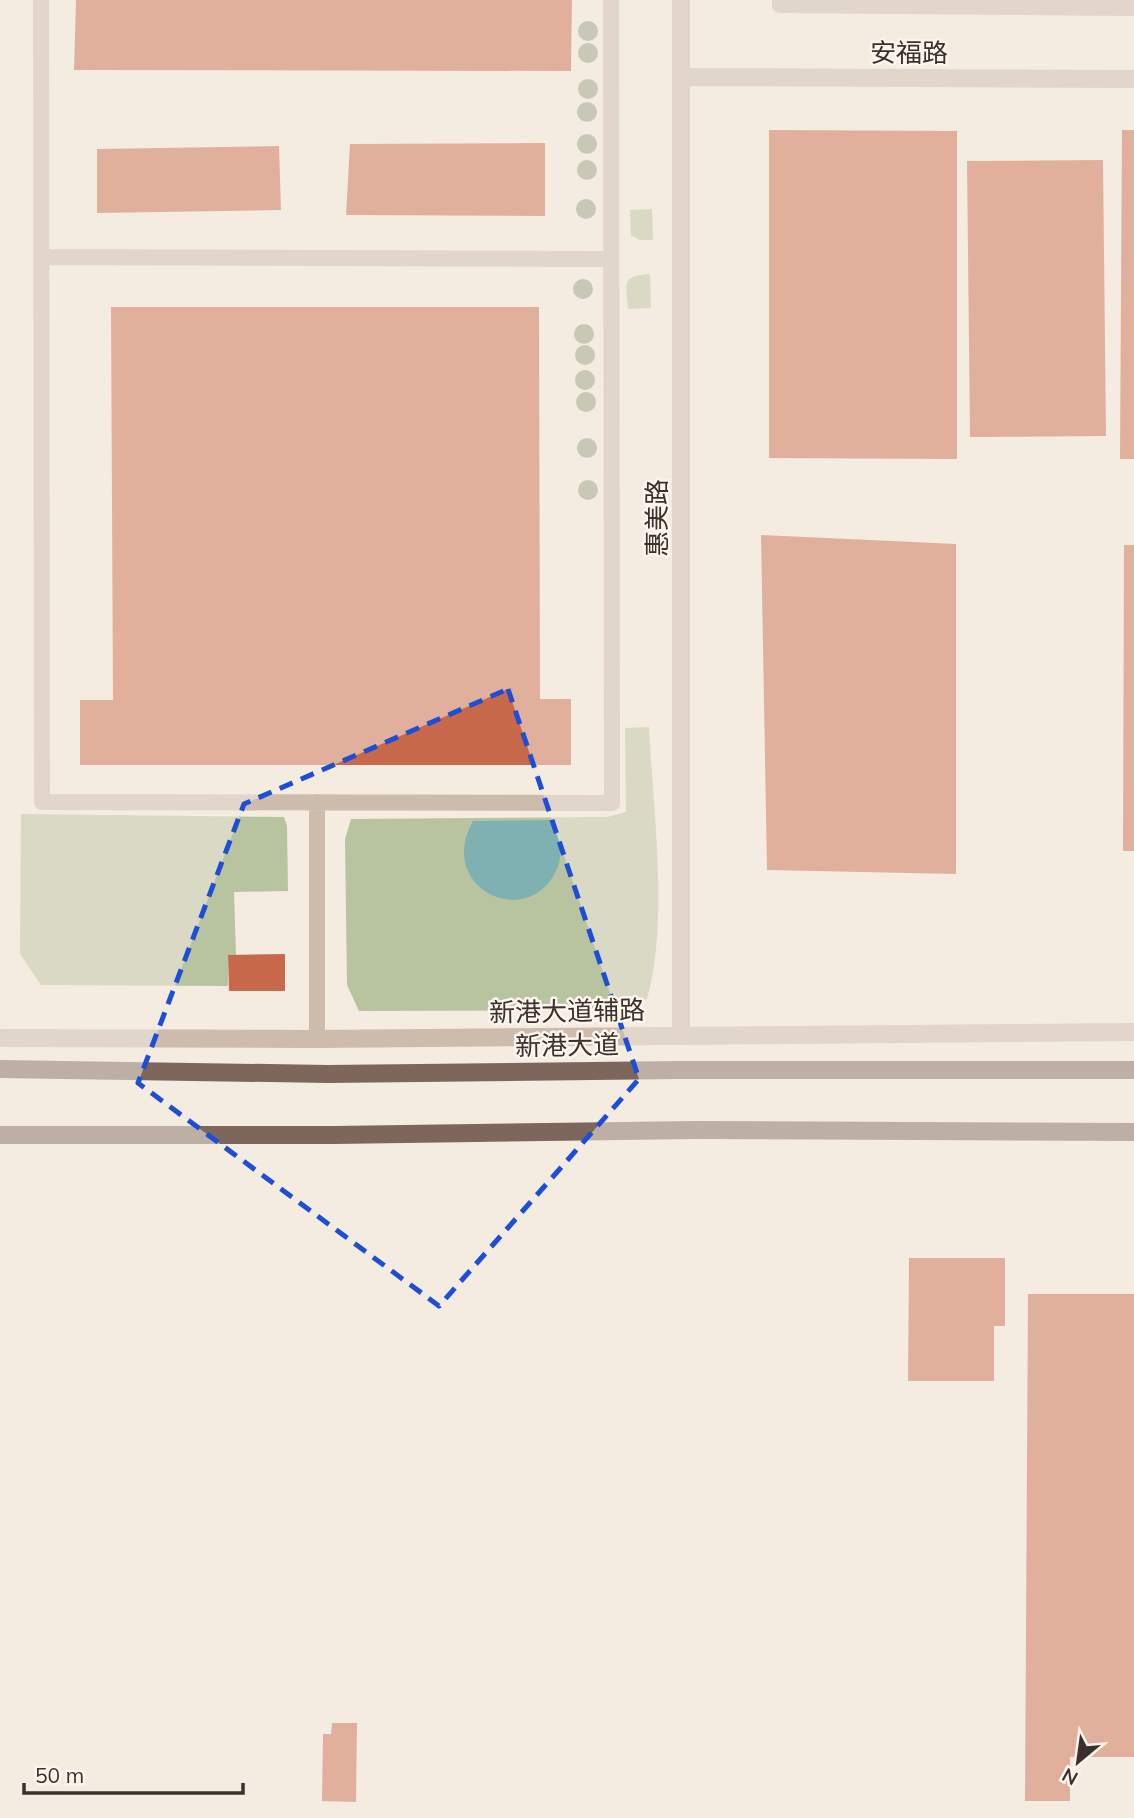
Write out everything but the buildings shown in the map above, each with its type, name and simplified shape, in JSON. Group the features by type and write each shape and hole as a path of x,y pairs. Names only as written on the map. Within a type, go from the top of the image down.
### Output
{"main road":[{"name":"新港大道","path":"0,1069 328,1074 678,1070 1134,1070"},
{"path":"0,1135 334,1135 696,1130 1134,1132"}],"street":[{"name":"惠美路","path":"681,0 681,1036"},
{"name":"安福路","path":"683,77 1134,79"},
{"name":"新港大道辅路","path":"0,1038 317,1040 1134,1032"}],"lane":[{"path":"41,0 42,802 612,803 611,0"},
{"path":"780,0 780,5 1082,4 1134,8"},
{"path":"41,257 611,259"},
{"path":"317,802 317,1040"}],"highlighted area":[{"path":"508,689 639,1079 439,1306 138,1083 244,804"}],"green space":[{"path":"652,209 653,240 640,240 631,235 630,210"},
{"path":"650,274 651,308 628,309 627,282 634,277"},
{"path":"649,727 658,901 654,968 647,999 619,1010 359,1011 347,985 345,839 351,819 607,817 626,812 625,728"},
{"path":"21,814 284,817 287,826 288,891 234,892 236,955 228,955 228,986 41,985 20,954"}],"water":[{"path":"550,820 558,837 560,854 558,866 546,886 529,897 510,900 491,895 476,884 466,867 464,846 473,821"}]}
